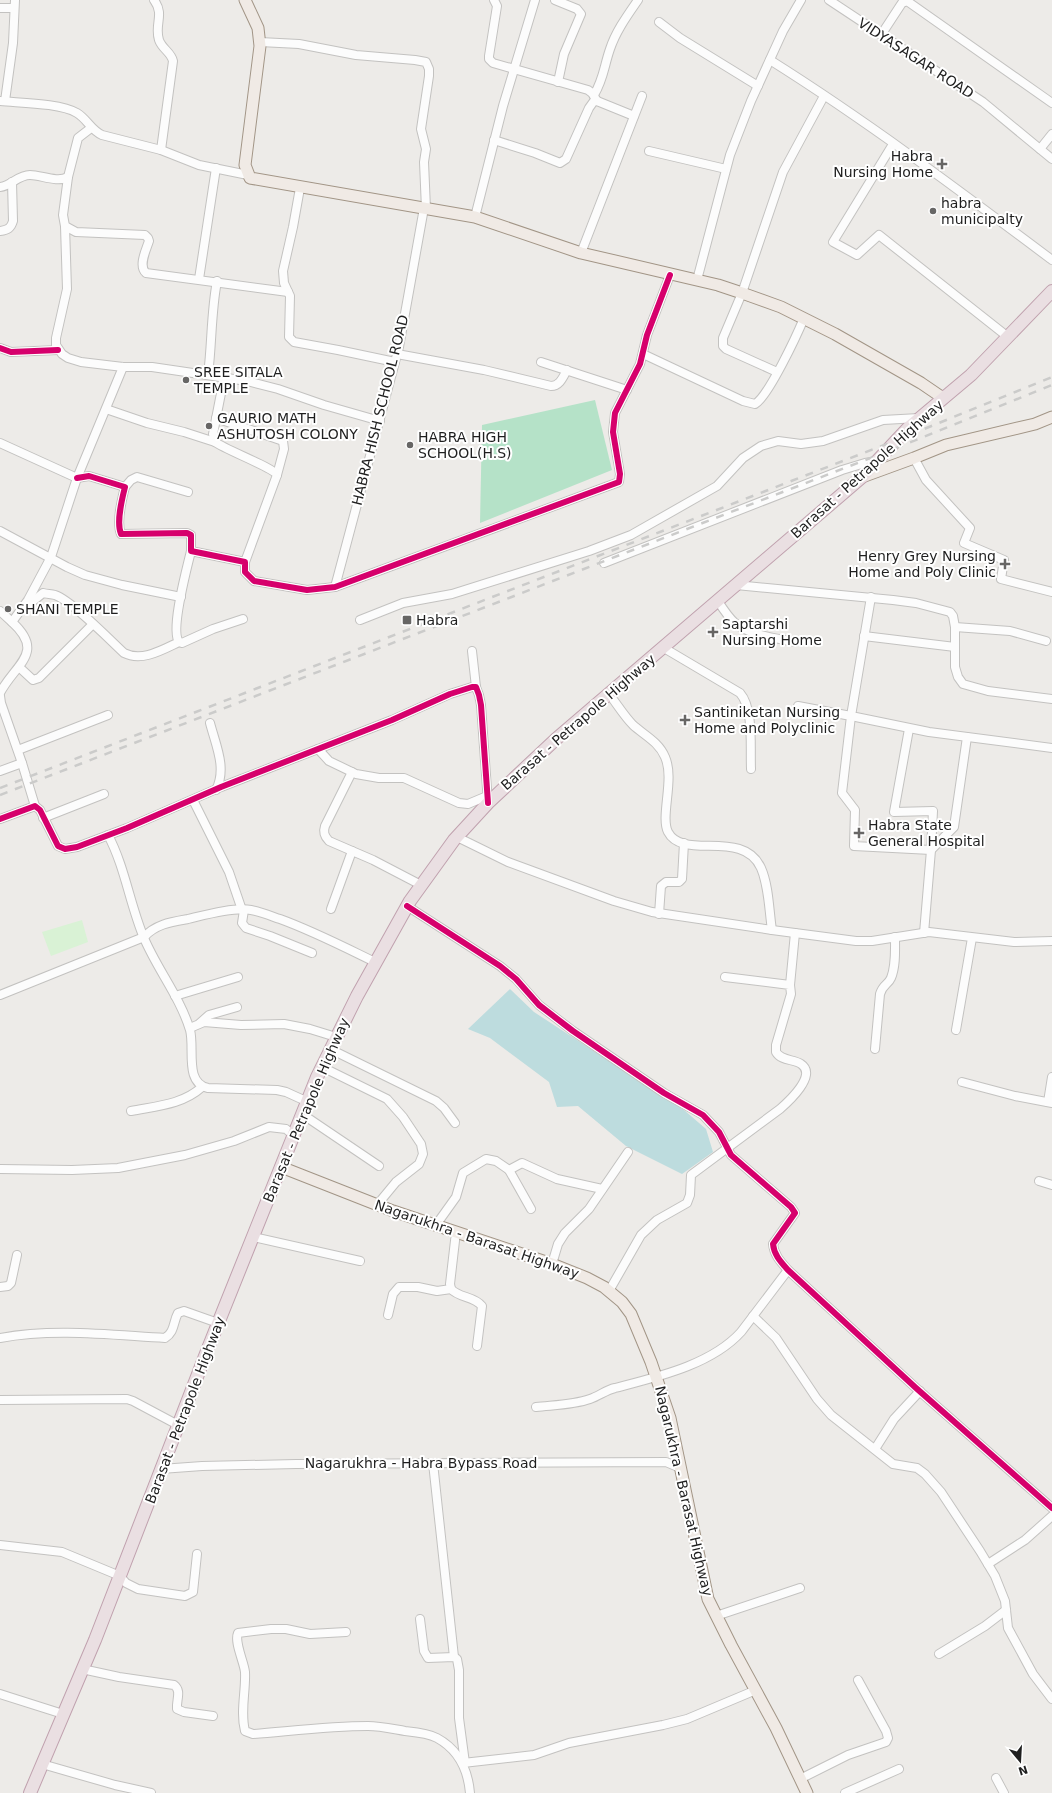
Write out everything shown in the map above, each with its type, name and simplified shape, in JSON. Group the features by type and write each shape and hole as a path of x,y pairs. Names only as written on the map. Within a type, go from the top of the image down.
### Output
{"highway":[{"name":"Barasat - Petrapole Highway","path":"30,1793 120,1576 252,1237 322,1067 375,962 407,906 421,885 487,799 862,477 920,418 966,380 1052,291"}],"main road":[{"path":"245,0 258,28 260,42 245,165 250,178 300,188 475,217 581,253 670,275 697,280 742,293 781,307 835,334 921,383 943,398"},
{"path":"862,477 946,445 996,434 1051,419"},
{"name":"Nagarukhra - Barasat Highway","path":"281,1167 377,1205 552,1264 587,1278 609,1291 622,1302 631,1314 657,1377 670,1418 708,1599 756,1690 807,1793"}],"street":[{"path":"154,0 159,8 158,39 161,45 170,53 173,61 162,150"},
{"path":"494,0 497,6 489,48 489,60 496,65 588,90 596,98 634,116"},
{"path":"475,217 494,140 535,0"},
{"path":"555,0 577,9 580,14 564,54 558,82"},
{"path":"494,140 535,153 557,163 563,162 589,108 596,98 602,81 609,51 615,36 638,0"},
{"path":"697,280 730,155 782,30 800,0"},
{"name":"VIDYASAGAR ROAD","path":"829,0 983,102 1052,159"},
{"path":"881,35 902,3 907,2 1052,103"},
{"path":"0,8 14,4 13,43 3,101 69,110 83,118 95,132 102,135 162,150 199,165 248,175"},
{"path":"659,22 680,38 758,86"},
{"name":"HABRA HISH SCHOOL ROAD","path":"260,42 299,44 356,55 426,62 430,76 421,129 426,149 424,162 425,209 396,358 335,587"},
{"path":"770,60 807,83 931,170 1052,260"},
{"path":"581,253 642,96"},
{"path":"778,372 726,349 723,346 723,338 742,293 783,172 824,96"},
{"path":"91,128 78,138 68,177 63,215 65,226 67,288 56,338 58,350 68,358 81,362 123,367 152,367 208,375 278,389 324,405 380,421"},
{"path":"1040,149 1052,134"},
{"path":"893,144 833,242 857,255 879,235 1008,337"},
{"path":"649,151 726,169"},
{"path":"199,279 216,168"},
{"path":"0,187 29,175 61,179 68,177"},
{"path":"0,231 8,230 12,226 12,182"},
{"path":"300,188 284,271 284,283 288,292 290,306 288,332 292,341 396,358 484,370 551,386 556,386 559,384 567,370"},
{"path":"65,226 69,230 76,232 145,235 149,241 142,266 146,273 217,281 288,292"},
{"path":"216,418 283,441 284,449 277,475 245,562 245,572 254,580 312,591 335,587 619,482 620,474 612,432 614,413 640,364 644,354 647,335 670,275"},
{"path":"208,375 211,350 212,310 217,281"},
{"path":"644,354 750,404 755,404 760,400 778,372 789,352 804,318"},
{"path":"0,348 11,352 58,350"},
{"path":"541,362 627,390"},
{"path":"14,619 28,600 51,557 77,478 123,367"},
{"path":"215,442 213,436 224,378"},
{"path":"106,409 147,424 184,432 215,442 272,470 277,475"},
{"path":"360,620 403,603 452,594 589,551 631,535 717,486 743,458 761,446 778,441 801,444 823,440 883,420 920,418"},
{"path":"0,443 77,478 89,476 125,487"},
{"path":"914,458 926,480 970,528 964,543 1004,560 1001,579 1052,592"},
{"path":"604,564 842,470 865,463 878,461"},
{"path":"179,642 176,639 175,632 191,552 191,535 187,533 121,534 120,509 125,487 131,480 138,477 188,492"},
{"path":"0,531 85,575 122,585 181,597"},
{"path":"191,552 245,562"},
{"path":"736,585 916,602 950,612 953,616 955,627 955,667 958,677 963,684 988,691 1052,699"},
{"path":"14,619 43,593 55,595 93,624 124,652 132,656 148,655 179,642 182,643 213,629 243,620"},
{"path":"870,597 851,716 842,793 855,810 854,846 931,850 954,827 967,737"},
{"path":"718,602 730,618 742,627 760,635 795,642"},
{"path":"0,612 14,619 22,631 28,651 26,658 0,693"},
{"path":"18,667 30,679 33,680 39,678 93,624"},
{"path":"955,627 1010,631 1046,641"},
{"path":"864,636 955,647"},
{"path":"664,648 744,698 749,710 751,769"},
{"path":"318,749 329,761 352,772 379,778 404,778 465,805 487,799 481,706 476,688 472,651"},
{"path":"0,696 35,806 40,810 54,842 61,848 77,847 392,720 462,689 476,688"},
{"path":"609,694 627,718 659,746 665,756 669,776 666,822 667,831 673,838 684,843 692,845 734,847 751,855 761,868 765,881 772,930"},
{"path":"798,706 909,729 1052,748"},
{"path":"18,750 108,715"},
{"path":"210,723 222,771 220,782 216,790"},
{"path":"909,729 894,812 933,811 924,932"},
{"path":"0,771 22,763"},
{"path":"352,772 324,831 324,835 329,841 403,874 421,885"},
{"path":"43,818 104,794"},
{"path":"193,800 229,872 243,910 242,923 246,928 312,953"},
{"path":"0,819 35,806"},
{"path":"108,835 117,855 133,909 144,937 190,1028 193,1048 194,1079 202,1087 277,1090 286,1092 308,1102"},
{"path":"457,837 508,862 534,872 558,879 614,901 659,914 856,940 872,940 924,932 1014,942 1052,941"},
{"path":"659,914 661,886 666,882 679,882 682,879 684,843"},
{"path":"332,909 352,851"},
{"path":"407,906 500,966 516,979 539,1005 573,1031 664,1093 703,1115 719,1132 731,1154 791,1207 795,1213 773,1244 773,1250 788,1270 920,1391 1052,1508"},
{"path":"0,995 144,937 151,929 159,925 194,917 243,910 263,913 290,923 329,939 375,962"},
{"path":"609,1291 641,1235 657,1220 687,1203 690,1195 691,1175 792,1098 804,1080 806,1073 805,1068 801,1064 782,1057 776,1052 776,1045 791,994 790,985 795,933"},
{"path":"875,1049 880,994 882,987 890,978 895,958 895,937"},
{"path":"956,1030 972,938"},
{"path":"175,996 238,977"},
{"path":"725,977 790,985"},
{"path":"190,1028 200,1023 209,1015 237,1007"},
{"path":"200,1023 211,1022 241,1025 284,1024 310,1029 336,1037"},
{"path":"330,1049 436,1101 441,1104 455,1123"},
{"path":"322,1067 387,1099 422,1144 423,1154 419,1164 396,1182 377,1205"},
{"path":"962,1082 1015,1096 1050,1103 1052,1076"},
{"path":"131,1111 182,1100 194,1094 202,1087"},
{"path":"302,1114 379,1166"},
{"path":"0,1168 72,1170 118,1168 185,1155 234,1141 269,1127 286,1129 294,1136"},
{"path":"552,1264 558,1244 565,1233 589,1209 628,1152"},
{"path":"436,1226 456,1197 463,1172 486,1159 496,1160 509,1170 531,1209"},
{"path":"509,1170 522,1163 557,1179 602,1189"},
{"path":"1039,1181 1052,1185"},
{"path":"451,1289 450,1284 456,1232"},
{"path":"252,1237 360,1261"},
{"path":"0,1287 8,1286 11,1283 17,1255"},
{"path":"536,1407 588,1400 613,1388 657,1377 706,1357 730,1343 742,1332 788,1270"},
{"path":"388,1315 393,1294 399,1287 418,1287 437,1291 451,1289 458,1294 478,1301 482,1306 477,1346"},
{"path":"0,1338 38,1334 78,1334 165,1338 170,1336 178,1312 184,1311 218,1323"},
{"path":"753,1316 776,1338 817,1400 831,1415 893,1464 917,1468 925,1474 941,1492 995,1576 1005,1601 1008,1628 1033,1674 1052,1699"},
{"path":"875,1449 894,1419 920,1391"},
{"path":"0,1400 127,1399 178,1425"},
{"path":"666,1462 678,1456"},
{"name":"Nagarukhra - Habra Bypass Road","path":"161,1469 217,1466 433,1463 666,1462 680,1468"},
{"path":"433,1463 454,1657 457,1658 459,1670 459,1718 464,1763 470,1793"},
{"path":"988,1564 1024,1540 1052,1516"},
{"path":"0,1545 62,1552 120,1576 126,1583 138,1589 185,1596 190,1595 195,1587 197,1554"},
{"path":"716,1616 800,1588"},
{"path":"939,1654 985,1626 1006,1610"},
{"path":"420,1619 425,1655 431,1659 454,1657"},
{"path":"346,1632 310,1634 286,1629 271,1629 238,1633 237,1640 245,1672 245,1731 253,1734 336,1727 369,1726 427,1734 437,1738 456,1752 464,1763"},
{"path":"82,1669 119,1677 174,1685 178,1692 177,1709 184,1712 213,1716"},
{"path":"800,1779 848,1755 886,1742 888,1738 886,1730 858,1680"},
{"path":"464,1763 534,1755 569,1744 669,1724 687,1719 756,1690"},
{"path":"0,1694 62,1714"},
{"path":"42,1764 114,1785 151,1793"},
{"path":"845,1793 899,1769"},
{"path":"996,1778 1004,1793"}],"green space":[{"path":"595,400 612,470 480,523 482,425"},
{"path":"82,920 88,942 51,956 42,932"}],"water":[{"path":"510,989 534,1012 684,1110 706,1129 713,1152 682,1174 626,1146 578,1106 557,1107 549,1082 490,1038 468,1029"}],"railway":[{"path":"0,788 897,440 1052,377"},
{"path":"0,795 886,452 1052,385"}],"cycle path":[{"path":"77,478 89,476 125,487 119,517 121,534 187,533 191,535 191,551 245,562 245,572 254,581 307,590 335,587 619,482 620,474 613,432 615,413 640,364 647,335 670,275"},
{"path":"0,348 11,352 58,350"},
{"path":"0,819 35,806 40,810 58,846 65,849 77,847 127,828 221,787 392,720 450,694 472,687 476,687 481,705 488,803"},
{"path":"407,906 500,966 516,979 539,1005 573,1031 664,1093 703,1115 719,1132 731,1155 791,1207 795,1213 773,1244 776,1255 780,1261 916,1388 1052,1508"}],"place":[{"name":"Habra Nursing Home","path":"942,164"},
{"name":"habra municipalty","path":"933,211"},
{"name":"SREE SITALA TEMPLE","path":"186,380"},
{"name":"GAURIO MATH ASHUTOSH COLONY","path":"209,426"},
{"name":"HABRA HIGH SCHOOL(H.S)","path":"410,445"},
{"name":"Henry Grey Nursing Home and Poly Clinic","path":"1005,564"},
{"name":"SHANI TEMPLE","path":"8,609"},
{"name":"Habra","path":"407,620"},
{"name":"Saptarshi Nursing Home","path":"713,632"},
{"name":"Santiniketan Nursing Home and Polyclinic","path":"685,720"},
{"name":"Habra State General Hospital","path":"859,833"}]}
